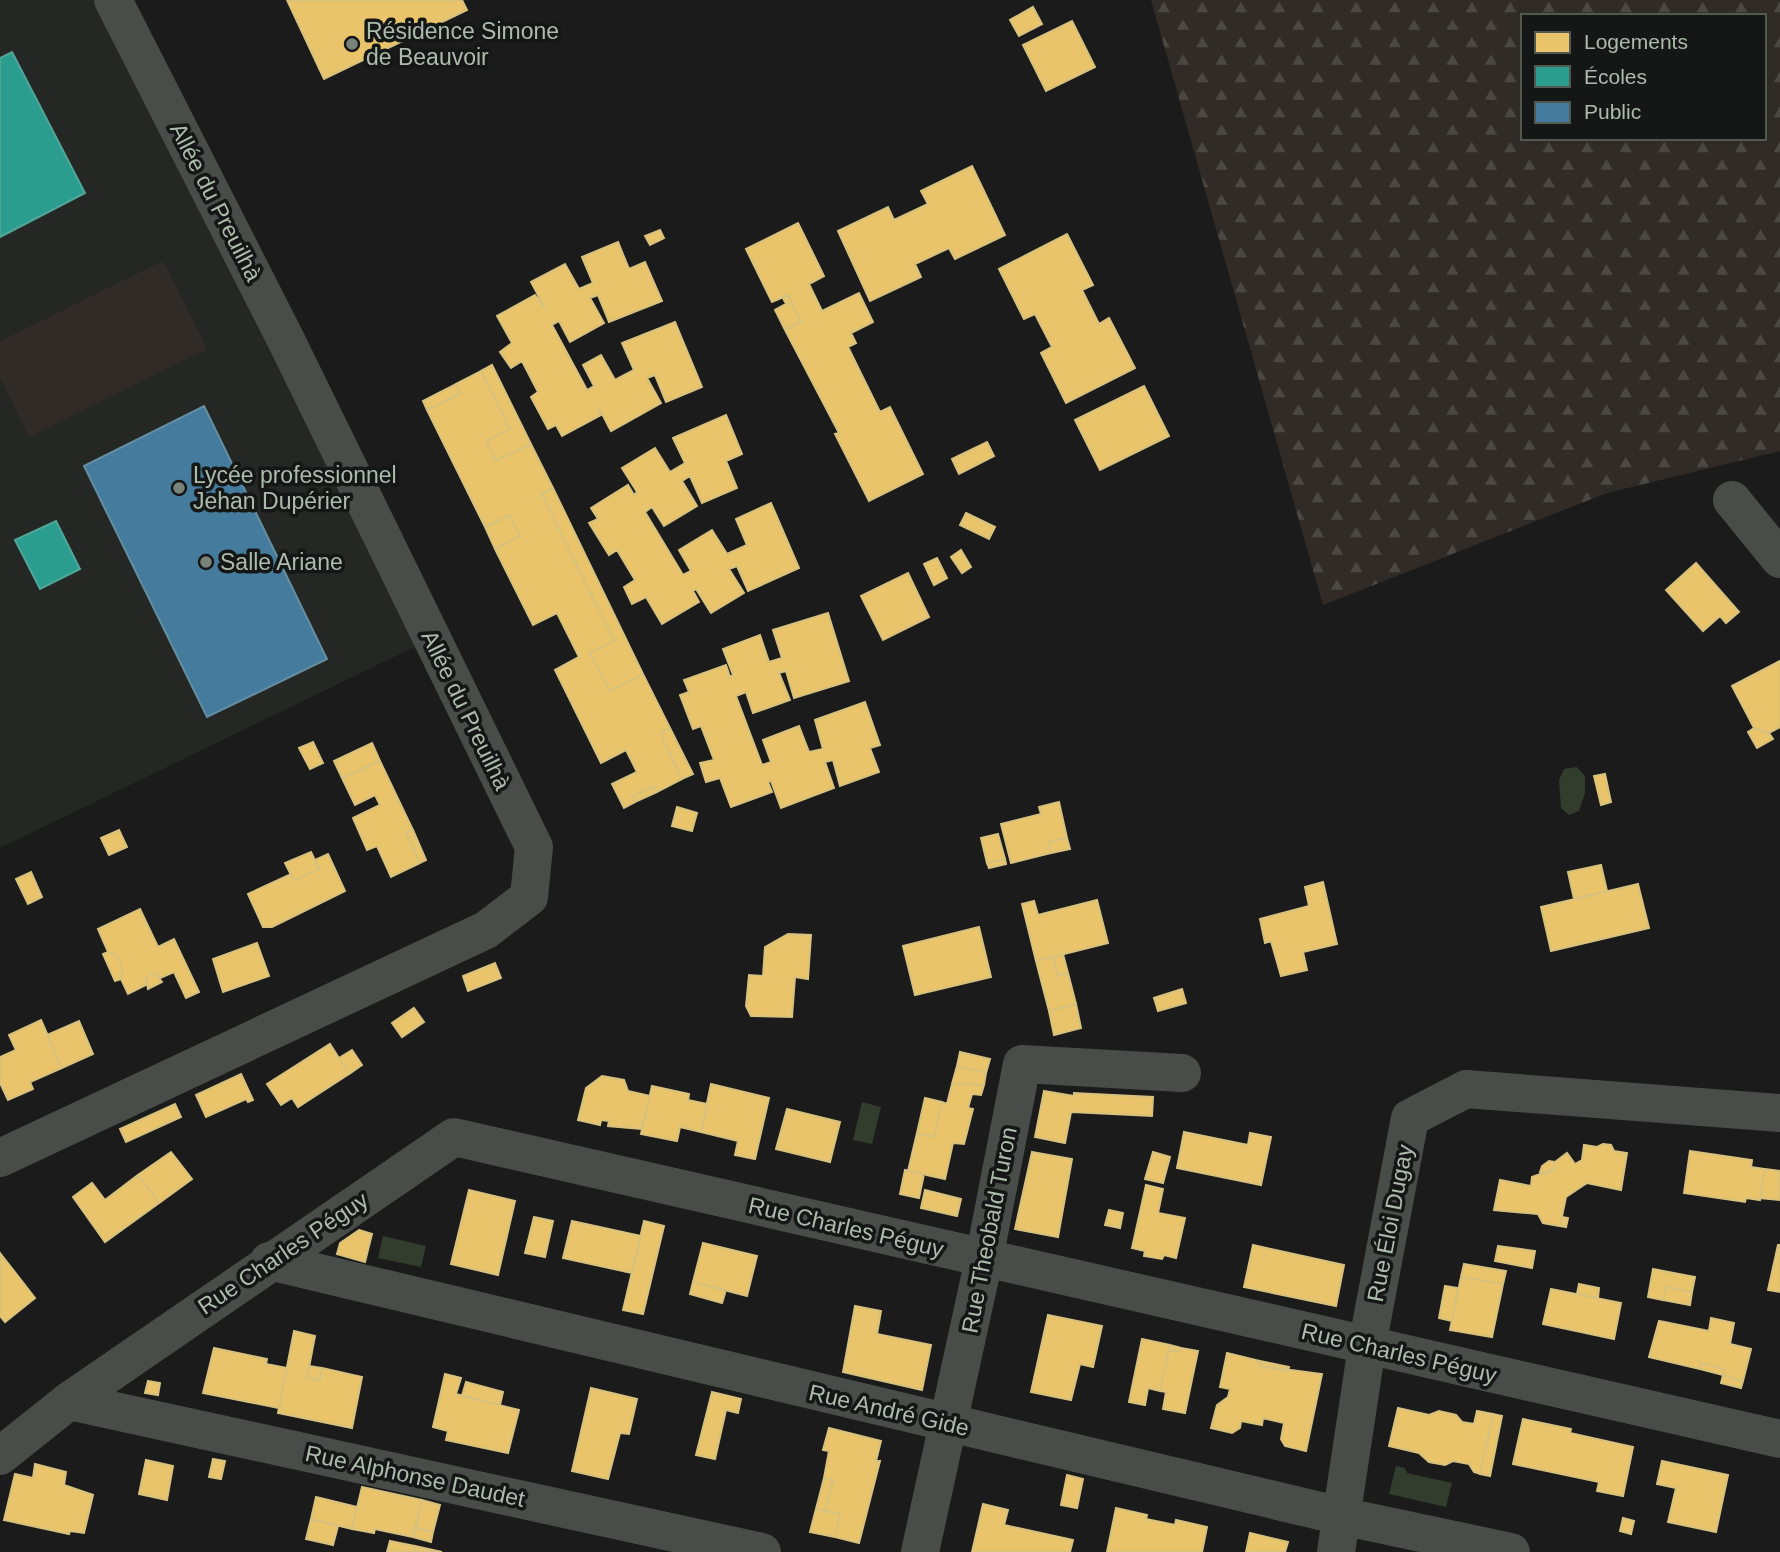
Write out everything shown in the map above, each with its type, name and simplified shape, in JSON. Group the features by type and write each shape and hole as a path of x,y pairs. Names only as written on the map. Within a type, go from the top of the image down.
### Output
{"street":[{"name":"Allée du Preuilhà","path":"0,1158 486,930 529,897 534,847 285,338 113,0"},
{"path":"1732,500 1780,558"},
{"name":"Rue Theobald Turon","path":"920,1552 984,1259 1021,1064 1182,1073"},
{"name":"Rue Éloi Dugay","path":"1339,1534 1367,1346 1410,1118 1466,1088 1780,1113"},
{"name":"Rue Charles Péguy","path":"0,1456 69,1401 269,1261 454,1137 1780,1439"},
{"name":"Rue André Gide","path":"269,1261 949,1424 1339,1534 1511,1552"},
{"name":"Rue Alphonse Daudet","path":"69,1401 761,1552"}],"shaded area":[{"name":"Lycée professionnel Jehan Dupérier","path":"0,0 113,0 431,639 0,848"},
{"path":"1577,767 1585,776 1585,793 1579,811 1569,815 1561,808 1559,780 1564,769"},
{"path":"862,1102 881,1107 872,1144 853,1140"},
{"path":"383,1236 426,1246 421,1267 378,1258"},
{"path":"1396,1466 1405,1468 1407,1473 1452,1483 1446,1507 1389,1494"}],"green space":[{"path":"1151,0 1780,0 1780,451 1607,493 1323,605"},
{"path":"163,261 207,349 29,437 0,378 0,341"}],"building: Logements":[{"name":"Résidence Simone de Beauvoir","path":"287,0 462,0 467,10 324,79"},
{"path":"1033,7 1042,24 1019,36 1010,20"},
{"path":"1072,21 1095,67 1046,91 1023,45"},
{"path":"972,166 1005,235 955,259 949,248 915,264 921,277 870,301 838,231 888,207 894,220 928,204 921,191"},
{"path":"798,223 824,276 809,284 822,311 859,293 873,322 851,333 856,343 848,347 880,412 890,407 923,474 869,501 835,434 839,433 785,330 801,322 788,295 772,302 746,249"},
{"path":"660,230 664,238 650,245 645,236"},
{"path":"1067,234 1093,285 1082,290 1099,324 1109,318 1135,368 1066,403 1041,353 1052,347 1035,314 1024,319 999,269"},
{"path":"618,242 629,269 645,262 662,301 609,322 598,295 590,298 604,323 570,342 559,321 552,325 587,390 594,386 583,365 601,355 615,380 634,370 622,343 675,322 702,387 666,402 655,375 647,378 661,403 611,431 598,406 601,415 562,436 556,425 548,429 531,397 538,392 522,361 511,368 500,352 512,343 497,316 535,295 545,308 531,282 565,264 579,289 593,283 582,257"},
{"path":"788,295 801,322 785,330 775,310 786,304 782,296"},
{"path":"492,365 531,444 496,461 486,441 510,429 481,371"},
{"path":"481,371 510,429 486,441 496,461 531,444 553,488 542,494 614,641 590,653 609,691 643,674 670,728 660,733 682,779 657,792 654,786 632,797 635,802 624,808 612,784 637,772 626,750 601,763 555,670 579,657 557,613 533,625 495,549 520,536 510,515 485,527 427,410 461,393 456,384"},
{"path":"456,384 461,393 427,410 423,401"},
{"path":"1144,386 1169,436 1100,470 1075,420"},
{"path":"726,415 742,454 726,461 737,488 702,503 690,476 682,481 697,506 664,526 652,507 645,512 683,575 691,571 679,550 712,530 727,554 747,545 736,519 771,503 799,568 748,591 737,566 729,569 744,593 711,613 696,589 693,591 699,602 662,624 646,597 632,604 624,587 635,580 617,550 609,555 589,523 598,519 591,508 628,485 634,495 637,492 622,468 655,448 670,472 685,463 673,438"},
{"path":"987,442 994,456 959,474 952,459"},
{"path":"553,488 643,674 609,691 590,653 614,641 542,494"},
{"path":"966,513 995,527 989,539 960,525"},
{"path":"510,515 520,536 495,549 485,527"},
{"path":"961,550 971,567 962,573 951,557"},
{"path":"937,558 947,578 934,585 924,564"},
{"path":"1696,563 1739,612 1726,623 1720,616 1703,631 1666,590"},
{"path":"908,573 929,617 883,640 861,596"},
{"path":"828,613 849,681 794,698 786,671 779,673 790,700 753,713 746,692 736,696 762,765 771,762 763,740 799,726 809,752 823,749 815,720 865,702 880,745 870,748 879,772 840,786 833,760 825,762 834,788 781,808 771,781 768,782 772,792 731,807 720,778 706,782 700,763 714,760 701,726 693,729 680,695 689,692 684,680 726,665 730,677 733,675 723,649 760,635 769,662 782,658 773,630"},
{"path":"1780,661 1780,727 1769,733 1754,728 1732,686"},
{"path":"670,728 693,774 682,779 660,733"},
{"path":"1754,728 1769,733 1773,739 1757,748 1748,732"},
{"path":"313,742 323,763 310,769 299,748"},
{"path":"372,743 380,761 342,778 334,761"},
{"path":"380,761 413,830 406,832 420,863 391,877 377,846 367,850 353,818 380,805 375,795 355,805 342,778"},
{"path":"1605,774 1611,802 1601,805 1594,776"},
{"path":"654,786 657,792 635,802 632,797"},
{"path":"1059,802 1067,838 1049,842 1051,853 1011,863 1001,824 1041,814 1039,807"},
{"path":"677,807 697,813 692,831 672,826"},
{"path":"119,830 127,847 109,855 101,838"},
{"path":"413,830 426,860 420,863 406,832"},
{"path":"998,834 1005,859 987,863 981,838"},
{"path":"1067,838 1070,849 1051,853 1049,842"},
{"path":"311,852 319,869 294,881 285,863"},
{"path":"328,854 345,891 272,927 263,927 248,894 291,874 294,881 319,869 315,860"},
{"path":"1005,859 1006,864 989,868 987,863"},
{"path":"1601,865 1607,891 1574,899 1568,872"},
{"path":"31,872 42,897 28,904 16,879"},
{"path":"1323,882 1337,944 1303,952 1307,970 1281,976 1271,941 1265,943 1260,919 1309,906 1305,887"},
{"path":"1638,884 1649,928 1551,951 1541,907"},
{"path":"1097,900 1108,943 1036,961 1022,904 1034,901 1038,915"},
{"path":"140,909 158,947 174,939 199,992 186,998 174,972 160,978 155,973 146,978 146,985 128,994 121,979 123,970 117,955 108,952 98,929"},
{"path":"979,927 991,977 915,995 903,946"},
{"path":"788,934 811,935 808,979 795,977 792,1017 751,1016 746,1006 749,975 763,976 765,947"},
{"path":"257,943 269,976 223,992 213,959"},
{"path":"108,952 117,955 123,970 121,979 115,981 103,954"},
{"path":"1063,954 1068,973 1058,976 1053,957"},
{"path":"1053,957 1058,976 1068,973 1076,1004 1049,1011 1036,961"},
{"path":"495,963 501,978 468,991 463,976"},
{"path":"155,973 162,982 148,989 146,978"},
{"path":"1182,989 1186,1003 1158,1011 1154,998"},
{"path":"1076,1004 1081,1028 1054,1035 1049,1011"},
{"path":"414,1008 424,1022 402,1037 392,1023"},
{"path":"41,1020 62,1068 30,1082 33,1089 8,1100 0,1083 0,1057 16,1050 9,1035"},
{"path":"79,1021 93,1054 62,1068 47,1035"},
{"path":"330,1044 349,1074 298,1107 292,1098 281,1105 267,1084"},
{"path":"352,1050 362,1065 349,1074 339,1058"},
{"path":"960,1052 990,1059 986,1073 957,1066"},
{"path":"957,1066 986,1073 984,1085 952,1084"},
{"path":"241,1074 253,1100 248,1102 246,1099 206,1117 196,1095"},
{"path":"602,1076 624,1080 628,1091 650,1096 641,1129 608,1126 609,1121 601,1120 600,1125 578,1120 586,1088"},
{"path":"711,1084 769,1098 755,1159 735,1155 738,1141 701,1132"},
{"path":"952,1084 984,1085 981,1095 972,1094 968,1108 973,1109 964,1144 953,1143 945,1179 908,1171 917,1133 934,1137 942,1102 947,1104"},
{"path":"652,1086 689,1094 688,1100 707,1104 701,1132 680,1127 677,1141 641,1134"},
{"path":"1044,1091 1074,1096 1074,1093 1153,1097 1152,1116 1071,1112 1065,1143 1035,1137"},
{"path":"925,1098 942,1102 934,1137 917,1133"},
{"path":"175,1104 181,1117 126,1142 120,1129"},
{"path":"787,1109 840,1122 830,1162 776,1149"},
{"path":"1184,1132 1248,1145 1250,1133 1271,1137 1261,1185 1177,1168"},
{"path":"1603,1144 1611,1145 1614,1151 1627,1153 1621,1190 1587,1183 1566,1197 1560,1226 1543,1223 1538,1214 1494,1210 1500,1180 1531,1186 1532,1177 1554,1169 1555,1162 1567,1153 1575,1164 1582,1160 1584,1145 1597,1147"},
{"path":"1690,1151 1752,1160 1751,1167 1765,1169 1760,1200 1746,1198 1745,1202 1684,1193"},
{"path":"171,1152 192,1179 159,1203 138,1175"},
{"path":"1032,1152 1072,1159 1058,1237 1015,1229"},
{"path":"1153,1152 1170,1157 1163,1183 1145,1179"},
{"path":"1549,1161 1555,1162 1554,1169 1546,1174 1540,1172 1542,1166"},
{"path":"1765,1169 1780,1171 1779,1200 1760,1198"},
{"path":"905,1170 924,1174 919,1198 900,1194"},
{"path":"138,1175 159,1203 105,1242 73,1197 92,1183 105,1200"},
{"path":"1146,1185 1163,1189 1158,1213 1185,1218 1176,1258 1164,1255 1162,1259 1144,1256 1145,1251 1132,1248"},
{"path":"469,1190 515,1201 498,1275 451,1264"},
{"path":"925,1190 961,1199 957,1216 921,1208"},
{"path":"1109,1210 1123,1213 1120,1228 1105,1225"},
{"path":"534,1217 553,1221 545,1257 525,1253"},
{"path":"1562,1217 1568,1218 1566,1227 1560,1226"},
{"path":"572,1221 641,1236 632,1273 563,1258"},
{"path":"644,1221 664,1226 643,1314 623,1310"},
{"path":"359,1230 372,1234 365,1262 337,1254 340,1243"},
{"path":"703,1243 757,1256 747,1296 693,1282"},
{"path":"1253,1245 1344,1265 1336,1306 1244,1287"},
{"path":"1780,1245 1780,1292 1768,1290"},
{"path":"1498,1246 1535,1251 1532,1268 1495,1261"},
{"path":"0,1253 35,1298 5,1322 0,1316"},
{"path":"1464,1264 1506,1271 1503,1284 1461,1277"},
{"path":"1653,1269 1695,1277 1692,1292 1666,1287 1663,1300 1648,1297"},
{"path":"1461,1277 1503,1284 1492,1337 1450,1330"},
{"path":"693,1282 726,1290 722,1303 690,1294"},
{"path":"1579,1284 1599,1288 1598,1298 1577,1294"},
{"path":"1445,1286 1458,1288 1452,1321 1439,1318"},
{"path":"1666,1287 1692,1292 1690,1305 1663,1300"},
{"path":"1551,1289 1621,1303 1614,1339 1543,1324"},
{"path":"855,1306 881,1311 877,1334 931,1345 922,1390 843,1372"},
{"path":"1048,1315 1102,1326 1093,1367 1080,1364 1071,1400 1031,1392"},
{"path":"1711,1318 1734,1323 1730,1344 1751,1349 1743,1381 1723,1375 1724,1369 1701,1363 1700,1369 1649,1357 1659,1321 1709,1331"},
{"path":"294,1331 315,1336 307,1378 320,1380 322,1368 362,1377 352,1428 278,1413"},
{"path":"1142,1339 1170,1345 1160,1391 1148,1388 1145,1405 1129,1402"},
{"path":"1170,1345 1181,1348 1180,1352 1169,1350"},
{"path":"214,1348 267,1359 266,1364 287,1368 279,1408 203,1393"},
{"path":"1181,1348 1198,1351 1185,1413 1163,1409 1166,1392 1160,1391 1169,1350 1180,1352"},
{"path":"1227,1353 1260,1361 1260,1366 1322,1374 1306,1451 1285,1446 1281,1439 1284,1423 1263,1418 1262,1425 1241,1421 1240,1428 1232,1433 1211,1428 1217,1405 1228,1397 1230,1389 1220,1387"},
{"path":"1260,1361 1289,1367 1288,1371 1260,1366"},
{"path":"1701,1363 1724,1369 1723,1375 1700,1369"},
{"path":"309,1366 322,1368 320,1380 307,1378"},
{"path":"445,1374 461,1378 456,1394 519,1410 508,1453 446,1440 448,1431 433,1427"},
{"path":"1723,1375 1743,1381 1741,1388 1721,1383"},
{"path":"148,1381 160,1383 158,1395 145,1393"},
{"path":"466,1382 503,1392 500,1405 462,1396"},
{"path":"591,1388 637,1399 629,1434 620,1433 608,1479 572,1471"},
{"path":"712,1392 741,1399 738,1413 726,1410 715,1459 696,1455"},
{"path":"1398,1408 1429,1415 1439,1411 1456,1415 1462,1422 1474,1424 1477,1411 1493,1414 1480,1474 1474,1472 1469,1464 1453,1461 1445,1465 1429,1462 1419,1453 1389,1446"},
{"path":"1493,1414 1502,1416 1490,1476 1480,1474"},
{"path":"1523,1419 1571,1429 1570,1433 1633,1447 1623,1496 1597,1491 1599,1482 1513,1464"},
{"path":"829,1428 881,1441 876,1461 880,1461 859,1543 835,1537 840,1514 825,1511 833,1480 824,1478 829,1451 823,1450"},
{"path":"213,1459 225,1461 221,1479 209,1477"},
{"path":"146,1460 173,1466 167,1500 139,1494"},
{"path":"1662,1461 1728,1475 1716,1532 1668,1522 1676,1488 1657,1484"},
{"path":"35,1464 66,1472 64,1485 93,1495 84,1533 70,1531 69,1534 4,1520 15,1474 33,1478"},
{"path":"1067,1475 1083,1479 1077,1508 1061,1505"},
{"path":"824,1478 833,1480 825,1511 816,1509"},
{"path":"362,1487 422,1500 413,1537 375,1529 374,1533 352,1529"},
{"path":"316,1497 357,1507 352,1529 311,1519"},
{"path":"422,1500 440,1505 433,1532 416,1528"},
{"path":"983,1504 1008,1510 1004,1525 1073,1540 1070,1552 972,1552"},
{"path":"1116,1508 1147,1515 1146,1519 1175,1525 1176,1520 1207,1527 1202,1552 1107,1552"},
{"path":"816,1509 840,1514 835,1537 810,1532"},
{"path":"1623,1518 1634,1521 1631,1534 1620,1531"},
{"path":"311,1519 338,1526 333,1545 306,1539"},
{"path":"416,1528 433,1532 431,1542 413,1537"},
{"path":"1250,1533 1288,1542 1285,1552 1246,1552"},
{"path":"390,1541 415,1546 414,1552 387,1552"},
{"path":"415,1546 442,1552 414,1552"}],"building: Écoles":[{"path":"12,52 85,193 0,237 0,58"},
{"path":"56,521 80,569 40,589 15,540"}],"building: Public":[{"name":"Salle Ariane","path":"204,406 327,659 207,717 84,466"}],"place":[{"name":"Résidence Simone de Beauvoir","path":"352,44"},
{"name":"Lycée professionnel Jehan Dupérier","path":"179,488"},
{"name":"Salle Ariane","path":"206,562"}]}
